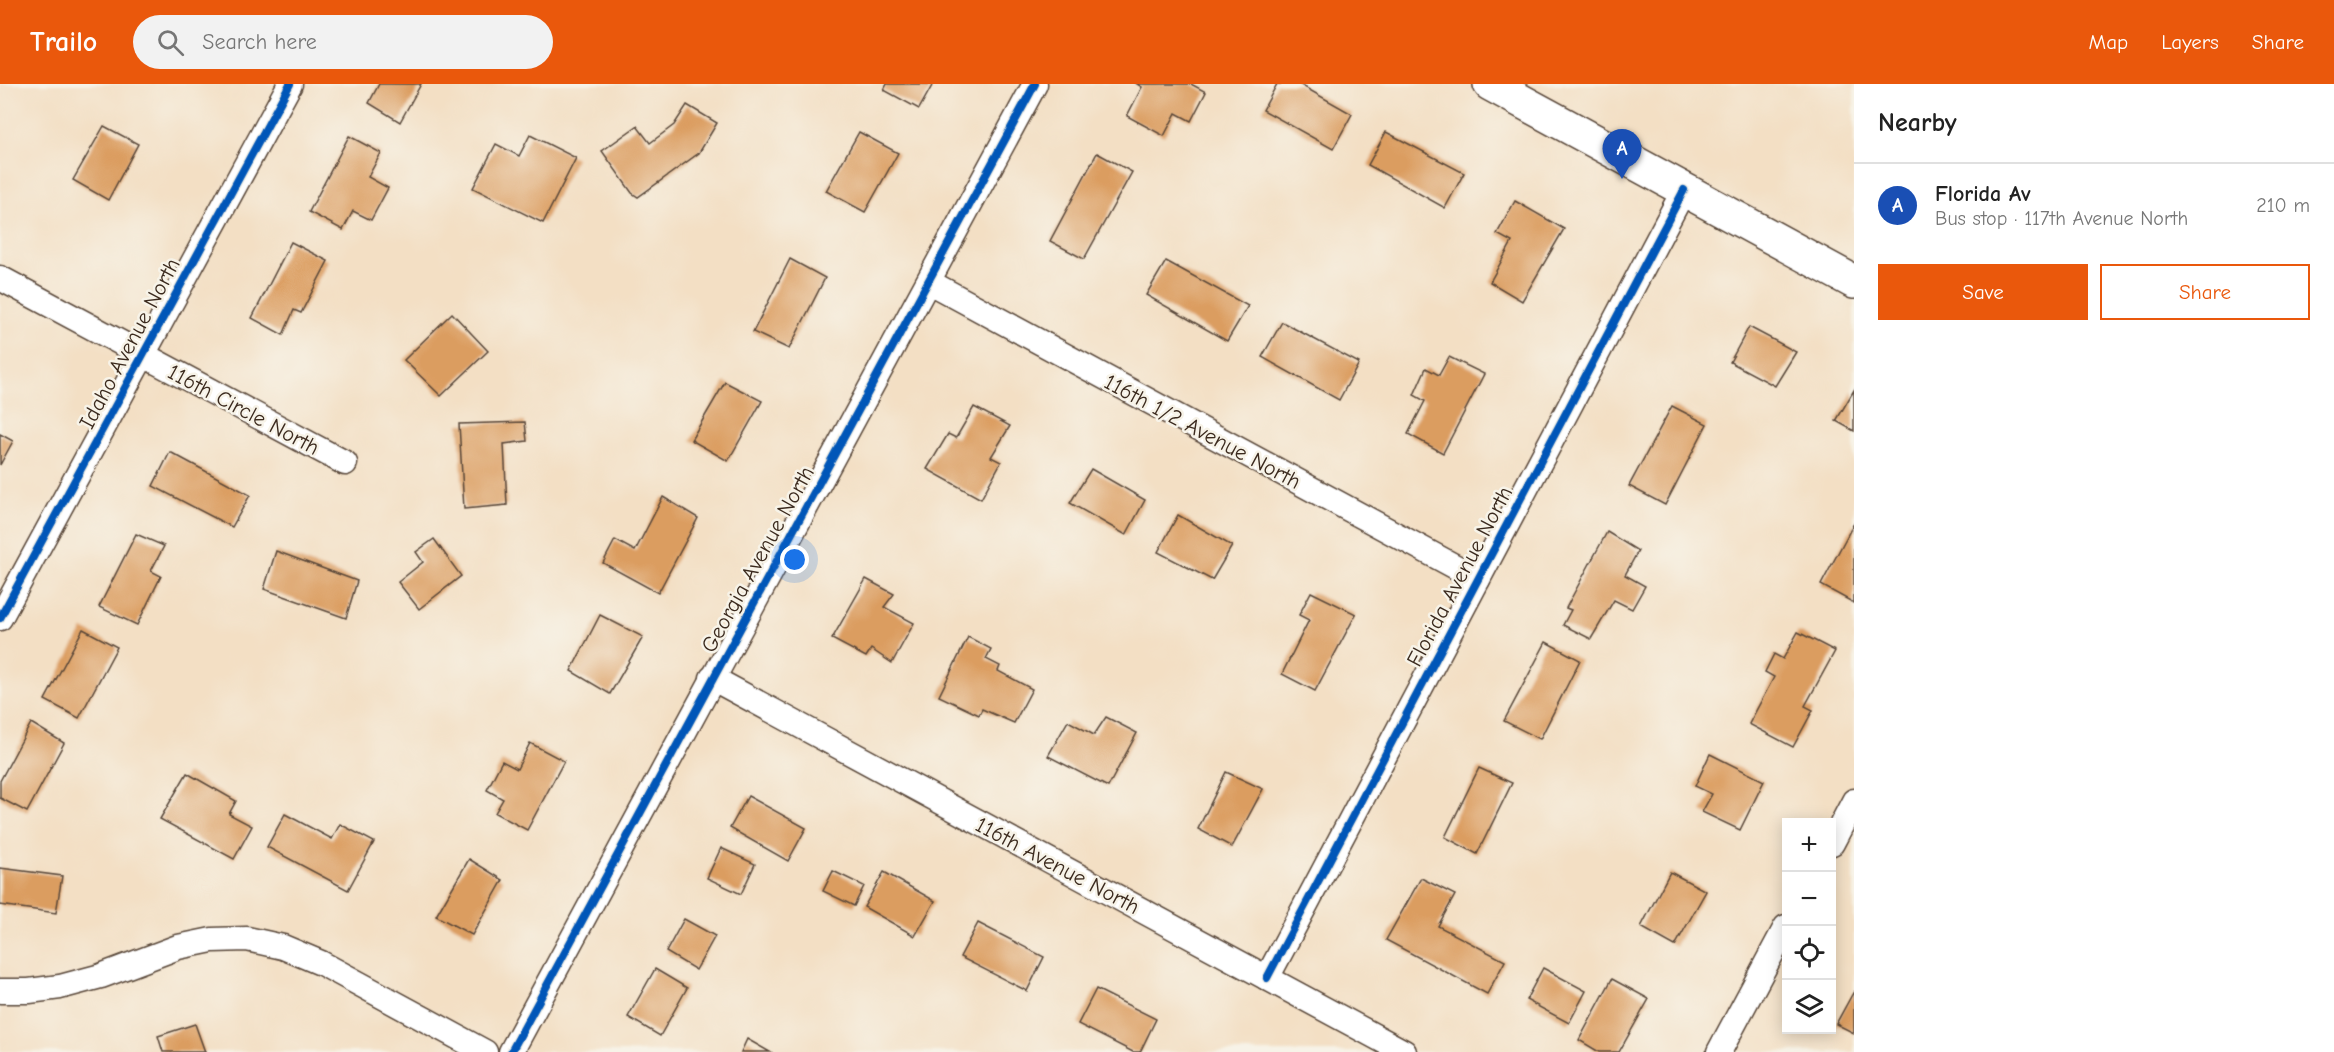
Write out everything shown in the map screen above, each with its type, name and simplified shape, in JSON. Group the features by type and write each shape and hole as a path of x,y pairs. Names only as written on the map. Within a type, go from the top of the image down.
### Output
{"street":[{"name":"Idaho Avenue North","path":"0,618 290,84"},
{"name":"Georgia Avenue North","path":"511,1052 1035,84"},
{"path":"1506,88 1684,190 1854,282"},
{"name":"Florida Avenue North","path":"1267,978 1684,190"},
{"path":"0,278 142,356"},
{"name":"116th 1/2 Avenue North","path":"929,282 1478,579"},
{"name":"116th Circle North","path":"142,356 345,463"},
{"name":"116th Avenue North","path":"712,678 1404,1052"},
{"path":"1836,835 1854,801"},
{"path":"1719,1052 1782,934"},
{"path":"0,990 29,991 60,987 101,976 178,947 212,940 247,939 283,947 321,963 485,1052"}],"building":[{"path":"379,84 421,84 400,122 369,103"},
{"path":"887,84 933,84 919,109 884,90"},
{"path":"1137,84 1191,84 1206,92 1191,121 1176,113 1164,136 1127,116 1142,87"},
{"path":"1277,84 1299,84 1352,114 1333,149 1263,110"},
{"path":"687,105 717,123 699,153 638,197 632,193 602,151 637,126 650,143 674,125"},
{"path":"104,126 138,144 108,200 73,180"},
{"path":"859,132 898,153 865,212 826,191"},
{"path":"1386,132 1464,173 1445,208 1368,165"},
{"path":"530,135 576,158 543,223 473,188 496,144 519,156"},
{"path":"349,136 381,153 368,177 388,188 371,220 353,211 343,230 309,212"},
{"path":"1097,153 1132,172 1084,259 1050,241"},
{"path":"1515,201 1564,229 1522,301 1490,282 1512,242 1497,234"},
{"path":"291,242 328,261 301,313 294,310 283,335 252,318"},
{"path":"790,259 825,278 789,349 753,332"},
{"path":"1166,261 1248,306 1227,341 1146,295"},
{"path":"452,313 488,351 441,396 404,360"},
{"path":"1282,322 1359,363 1339,400 1262,357"},
{"path":"1749,327 1796,352 1775,386 1730,362"},
{"path":"1449,357 1484,374 1443,453 1408,434 1425,401 1414,395 1426,368 1439,375"},
{"path":"725,382 762,401 728,461 691,440"},
{"path":"1854,390 1854,431 1836,421"},
{"path":"1672,406 1707,424 1665,505 1629,486"},
{"path":"974,407 1010,426 991,457 1001,462 981,499 927,469 948,434 956,438"},
{"path":"525,422 527,441 504,444 507,505 464,509 459,424"},
{"path":"0,434 13,441 0,465"},
{"path":"170,452 250,495 232,527 153,486"},
{"path":"1091,469 1145,500 1126,535 1070,503"},
{"path":"663,497 698,518 658,593 603,563 615,540 635,551"},
{"path":"1178,515 1232,546 1212,580 1158,552"},
{"path":"1854,523 1854,603 1821,585"},
{"path":"1607,532 1638,551 1625,575 1645,586 1632,609 1614,600 1591,639 1563,625 1571,610 1566,608"},
{"path":"136,534 164,546 151,571 161,576 137,625 99,607"},
{"path":"434,539 461,576 419,609 398,582 423,562 416,552"},
{"path":"276,551 357,581 346,618 264,589"},
{"path":"866,579 894,594 884,607 914,623 892,663 871,649 866,657 832,639"},
{"path":"1311,592 1356,614 1315,691 1282,674 1309,620 1299,615"},
{"path":"600,615 643,637 610,694 571,671"},
{"path":"83,629 117,647 79,718 45,700"},
{"path":"1798,632 1835,651 1805,706 1813,710 1793,747 1749,724 1774,677 1765,672 1774,654 1783,659"},
{"path":"968,637 991,649 986,659 1000,666 998,671 1032,689 1014,723 982,709 979,715 939,696"},
{"path":"1546,642 1580,660 1540,739 1504,721"},
{"path":"1106,717 1137,733 1108,787 1048,756 1068,721 1094,735"},
{"path":"31,723 64,743 27,812 0,798 0,781"},
{"path":"530,743 564,761 527,830 495,813 503,799 487,790 502,761 517,769"},
{"path":"1710,754 1764,781 1740,830 1702,812 1712,794 1695,786"},
{"path":"1479,768 1512,783 1477,854 1445,837"},
{"path":"1226,772 1263,789 1232,847 1198,829"},
{"path":"187,773 236,801 229,814 252,826 234,859 160,819"},
{"path":"748,796 806,828 788,861 730,828"},
{"path":"285,814 332,839 340,824 374,842 348,890 267,847"},
{"path":"721,848 755,864 741,894 707,878"},
{"path":"469,859 503,880 472,935 436,916"},
{"path":"0,868 62,876 56,913 0,905"},
{"path":"833,871 864,886 854,906 823,891"},
{"path":"884,872 935,901 915,936 864,907"},
{"path":"1670,872 1706,891 1675,946 1641,927"},
{"path":"1421,878 1455,895 1438,926 1505,961 1487,994 1386,940"},
{"path":"684,919 715,936 696,970 666,952"},
{"path":"978,923 1044,957 1027,991 960,957"},
{"path":"1543,968 1586,991 1569,1023 1526,1000"},
{"path":"655,969 687,988 660,1036 628,1017"},
{"path":"1612,979 1649,999 1619,1052 1599,1052 1579,1040"},
{"path":"1096,989 1156,1019 1140,1052 1133,1052 1078,1024"},
{"path":"1854,991 1854,1033 1836,1024"},
{"path":"195,1024 205,1052 163,1052 158,1036"},
{"path":"747,1039 770,1052 741,1052"}],"cycle path":[{"path":"0,618 290,84"},
{"path":"511,1052 1035,84"},
{"path":"1267,978 1684,190"}],"place":[{"name":"Florida Av","path":"1622,179"}]}
